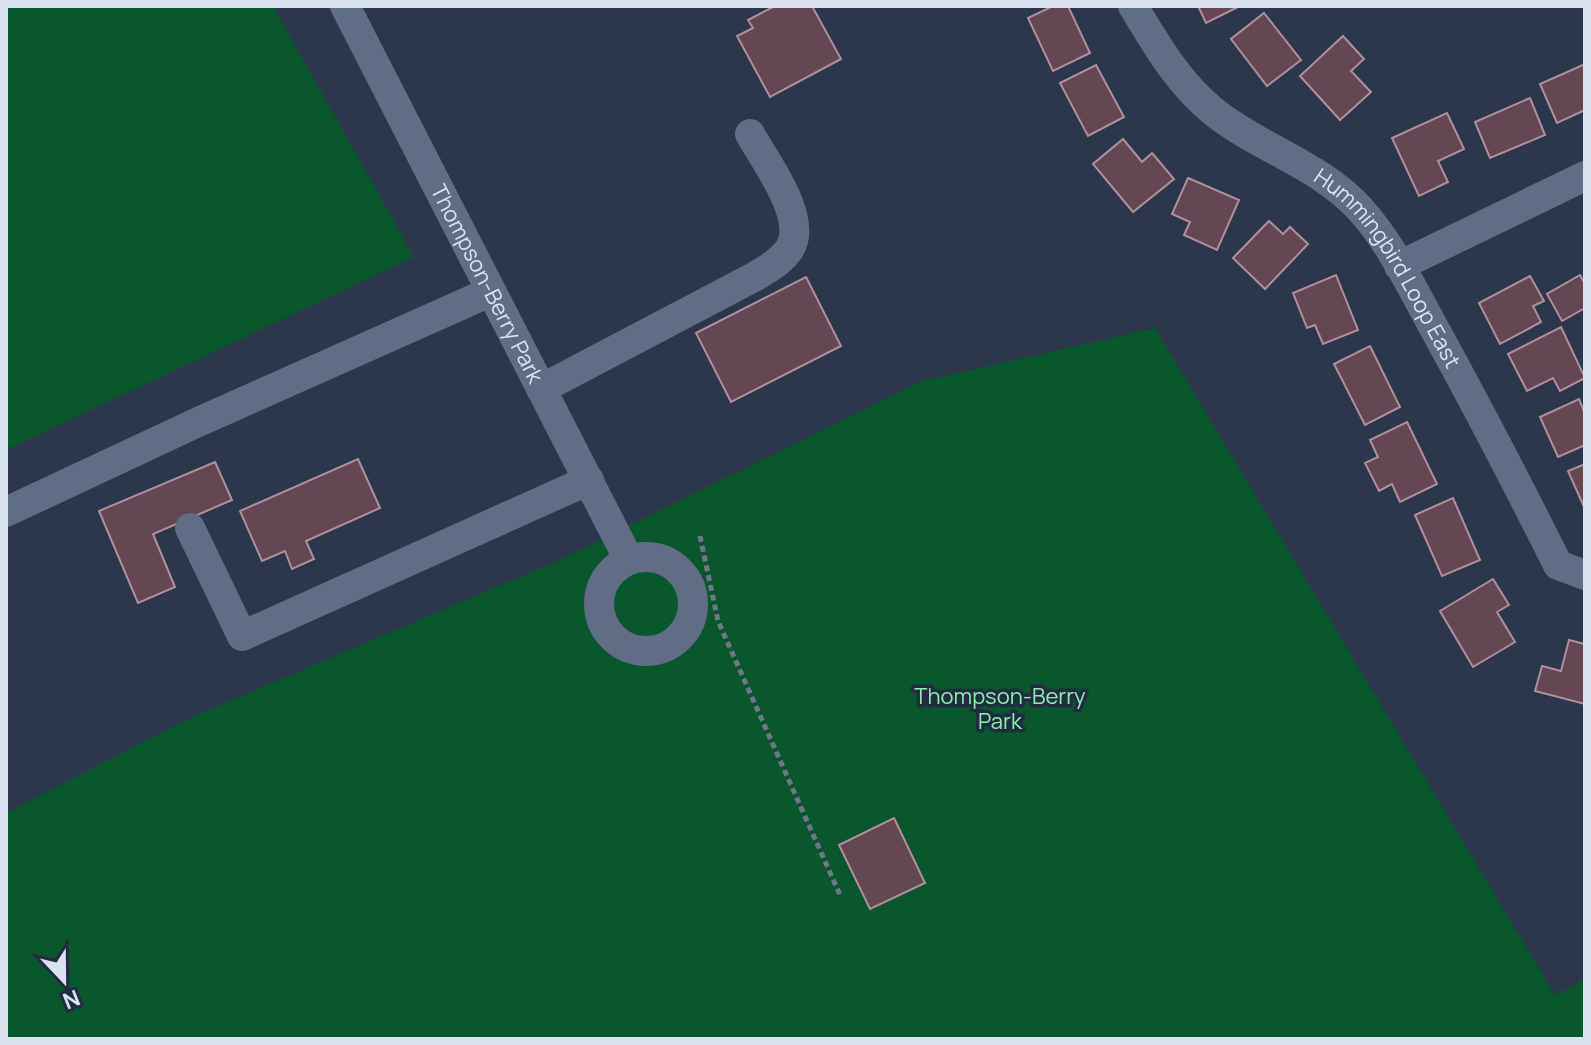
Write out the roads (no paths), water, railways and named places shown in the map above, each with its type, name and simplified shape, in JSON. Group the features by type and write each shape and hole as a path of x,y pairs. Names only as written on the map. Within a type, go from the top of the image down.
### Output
{"street":[{"name":"Thompson-Berry Park","path":"345,6 629,560"},
{"name":"Hummingbird Loop East","path":"1133,6 1188,88 1215,113 1336,187 1361,210 1399,266 1492,434 1558,565 1585,575"},
{"path":"541,389 754,277 777,263 791,249 795,229 793,213 750,134"},
{"path":"1399,266 1585,176"},
{"path":"6,512 196,423 490,292"},
{"path":"190,528 242,636 589,480"}]}
